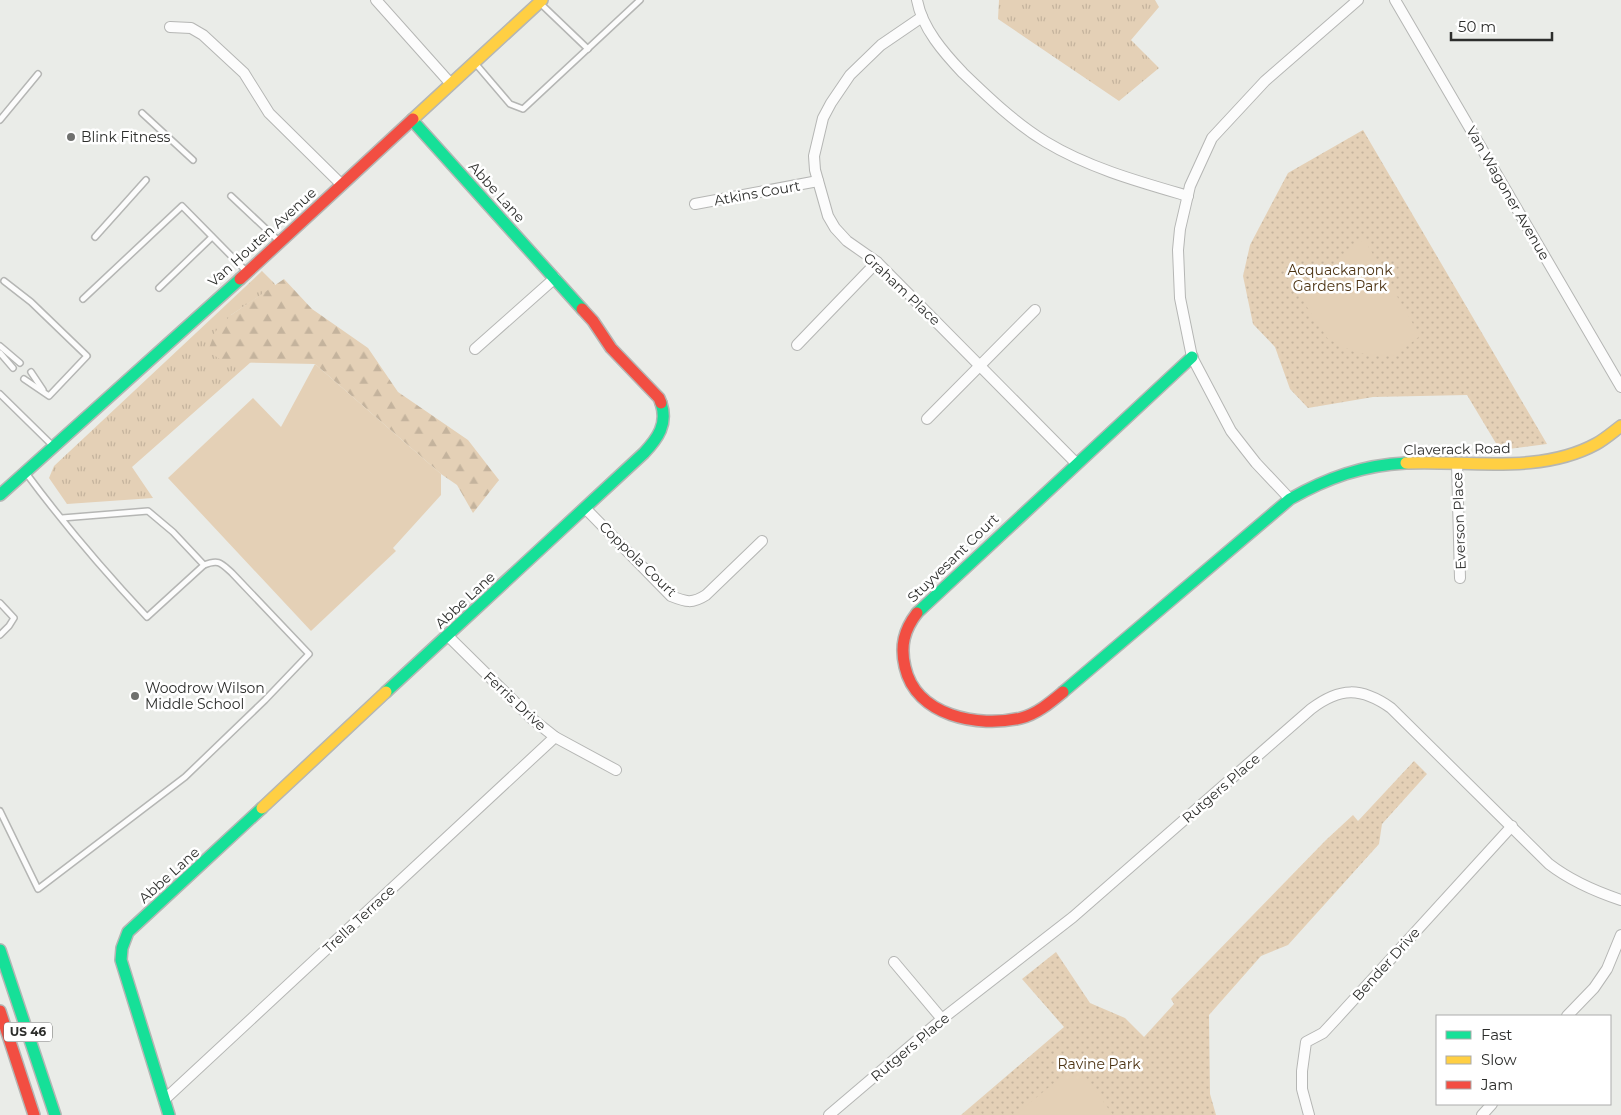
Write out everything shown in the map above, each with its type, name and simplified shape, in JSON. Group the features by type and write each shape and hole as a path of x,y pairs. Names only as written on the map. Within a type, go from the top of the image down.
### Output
{"main road":[{"name":"Van Houten Avenue","path":"0,495 281,242 541,1"},
{"name":"Abbe Lane","path":"170,1115 121,960 122,948 128,932 644,453 660,435 664,421 663,407 659,398 611,348 593,321 412,120"},
{"name":"Stuyvesant Court","path":"1192,357 921,608 906,631 902,652 906,678 914,690 938,709 954,716 975,720 993,722 1023,717 1045,706 1064,692 1290,499"},
{"name":"Claverack Road","path":"1290,499 1311,486 1364,468 1386,464 1530,463 1557,458 1580,452 1599,443 1621,426"},
{"name":"US 46","path":"0,950 55,1115"},
{"name":"US 46","path":"0,1011 34,1115"}],"street":[{"path":"376,0 452,84"},
{"path":"917,0 922,17 935,40 952,62 986,96 1046,142 1127,178 1188,196"},
{"path":"1290,499 1256,463 1231,431 1192,357 1180,298 1178,243 1190,186 1212,138 1265,81 1358,0"},
{"name":"Van Wagoner Avenue","path":"1395,0 1621,387"},
{"name":"Graham Place","path":"922,17 882,45 850,75 823,118 814,156 815,170 828,216 835,228 847,241 877,262 1076,463"},
{"path":"170,27 191,28 203,35 244,73 269,113 342,185"},
{"name":"Atkins Court","path":"696,204 818,182"},
{"path":"797,345 877,262"},
{"path":"475,349 554,278"},
{"path":"927,419 1035,310"},
{"name":"Everson Place","path":"1457,464 1460,578"},
{"name":"Coppola Court","path":"585,508 671,596 684,601 696,601 706,595 762,541"},
{"name":"Ferris Drive","path":"448,636 531,718 555,737 616,770"},
{"name":"Rutgers Place","path":"829,1115 942,1019 1072,917 1311,709 1323,700 1337,694 1363,693 1376,698 1390,708 1549,864 1565,876 1582,885 1621,900"},
{"name":"Trella Terrace","path":"164,1100 555,737"},
{"name":"Bender Drive","path":"1309,1115 1302,1089 1302,1071 1306,1042 1323,1033 1336,1020 1512,826"},
{"path":"1568,1015 1594,988 1607,969 1621,934"},
{"path":"894,962 942,1019"},
{"path":"1482,1115 1491,1105"}],"lane":[{"path":"474,63 510,104 523,109 640,0"},
{"path":"541,1 588,49"},
{"path":"0,120 38,74"},
{"path":"142,113 193,160"},
{"path":"95,237 146,180"},
{"path":"230,196 281,242"},
{"path":"83,299 182,206 246,272"},
{"path":"159,288 212,237"},
{"path":"4,281 31,302 87,356 49,396 24,379"},
{"path":"0,346 20,363"},
{"path":"0,353 14,368"},
{"path":"31,372 45,393"},
{"path":"0,394 54,446"},
{"path":"0,810 38,889 184,777 265,700 309,654 232,572 221,563 214,561 204,565 147,617 112,580 25,472"},
{"path":"62,518 148,511 173,532 204,565"},
{"path":"0,603 14,618 0,635"}],"green space":[{"path":"999,0 1155,0 1159,7 1131,40 1159,68 1119,101 998,19"},
{"name":"Acquackanonk Gardens Park","path":"1363,130 1547,444 1500,450 1467,395 1373,397 1308,408 1290,389 1275,347 1253,324 1243,276 1250,245 1288,173"},
{"path":"1364,239 1420,336 1394,356 1356,353 1328,339 1305,304 1301,292"},
{"path":"262,271 275,286 231,315 224,362 251,362 132,467 153,498 67,504 49,478 54,466"},
{"path":"284,279 312,309 368,348 398,392 468,440 499,480 473,513 457,485 441,474 315,364 224,362 208,351 215,332 231,315"},
{"path":"315,364 441,474 441,495 393,548 396,551 311,631 168,478 253,398 281,427"},
{"name":"Ravine Park","path":"1414,761 1427,774 1382,824 1379,844 1288,945 1261,956 1209,1015 1210,1094 1216,1115 961,1115 1064,1027 1022,979 1056,952 1090,1003 1125,1018 1144,1037 1174,1004 1171,999 1326,840 1353,815 1358,821"},
{"path":"1065,1074 1084,1075 1113,1115 1015,1115"}],"traffic: fast":[{"path":"412,120 582,309"},
{"path":"0,495 240,279"},
{"path":"917,613 1192,357"},
{"path":"386,692 644,453 654,442 660,430 663,418 661,403"},
{"path":"1063,692 1290,499 1346,474 1390,464 1406,463"},
{"path":"169,1115 121,960 122,948 128,932 262,808"},
{"path":"0,950 55,1115"}],"traffic: slow":[{"path":"413,119 542,0"},
{"path":"1406,463 1503,464 1551,460 1574,454 1596,444 1621,426"},
{"path":"262,808 386,692"}],"traffic: jam":[{"path":"240,279 413,119"},
{"path":"582,309 593,321 611,348 659,398 661,403"},
{"path":"917,613 904,638 905,667 911,684 922,697 935,707 951,715 968,719 1004,721 1033,714 1063,692"},
{"path":"0,1011 34,1115"}],"place":[{"name":"Blink Fitness","path":"71,137"},
{"name":"Woodrow Wilson Middle School","path":"135,696"}]}
